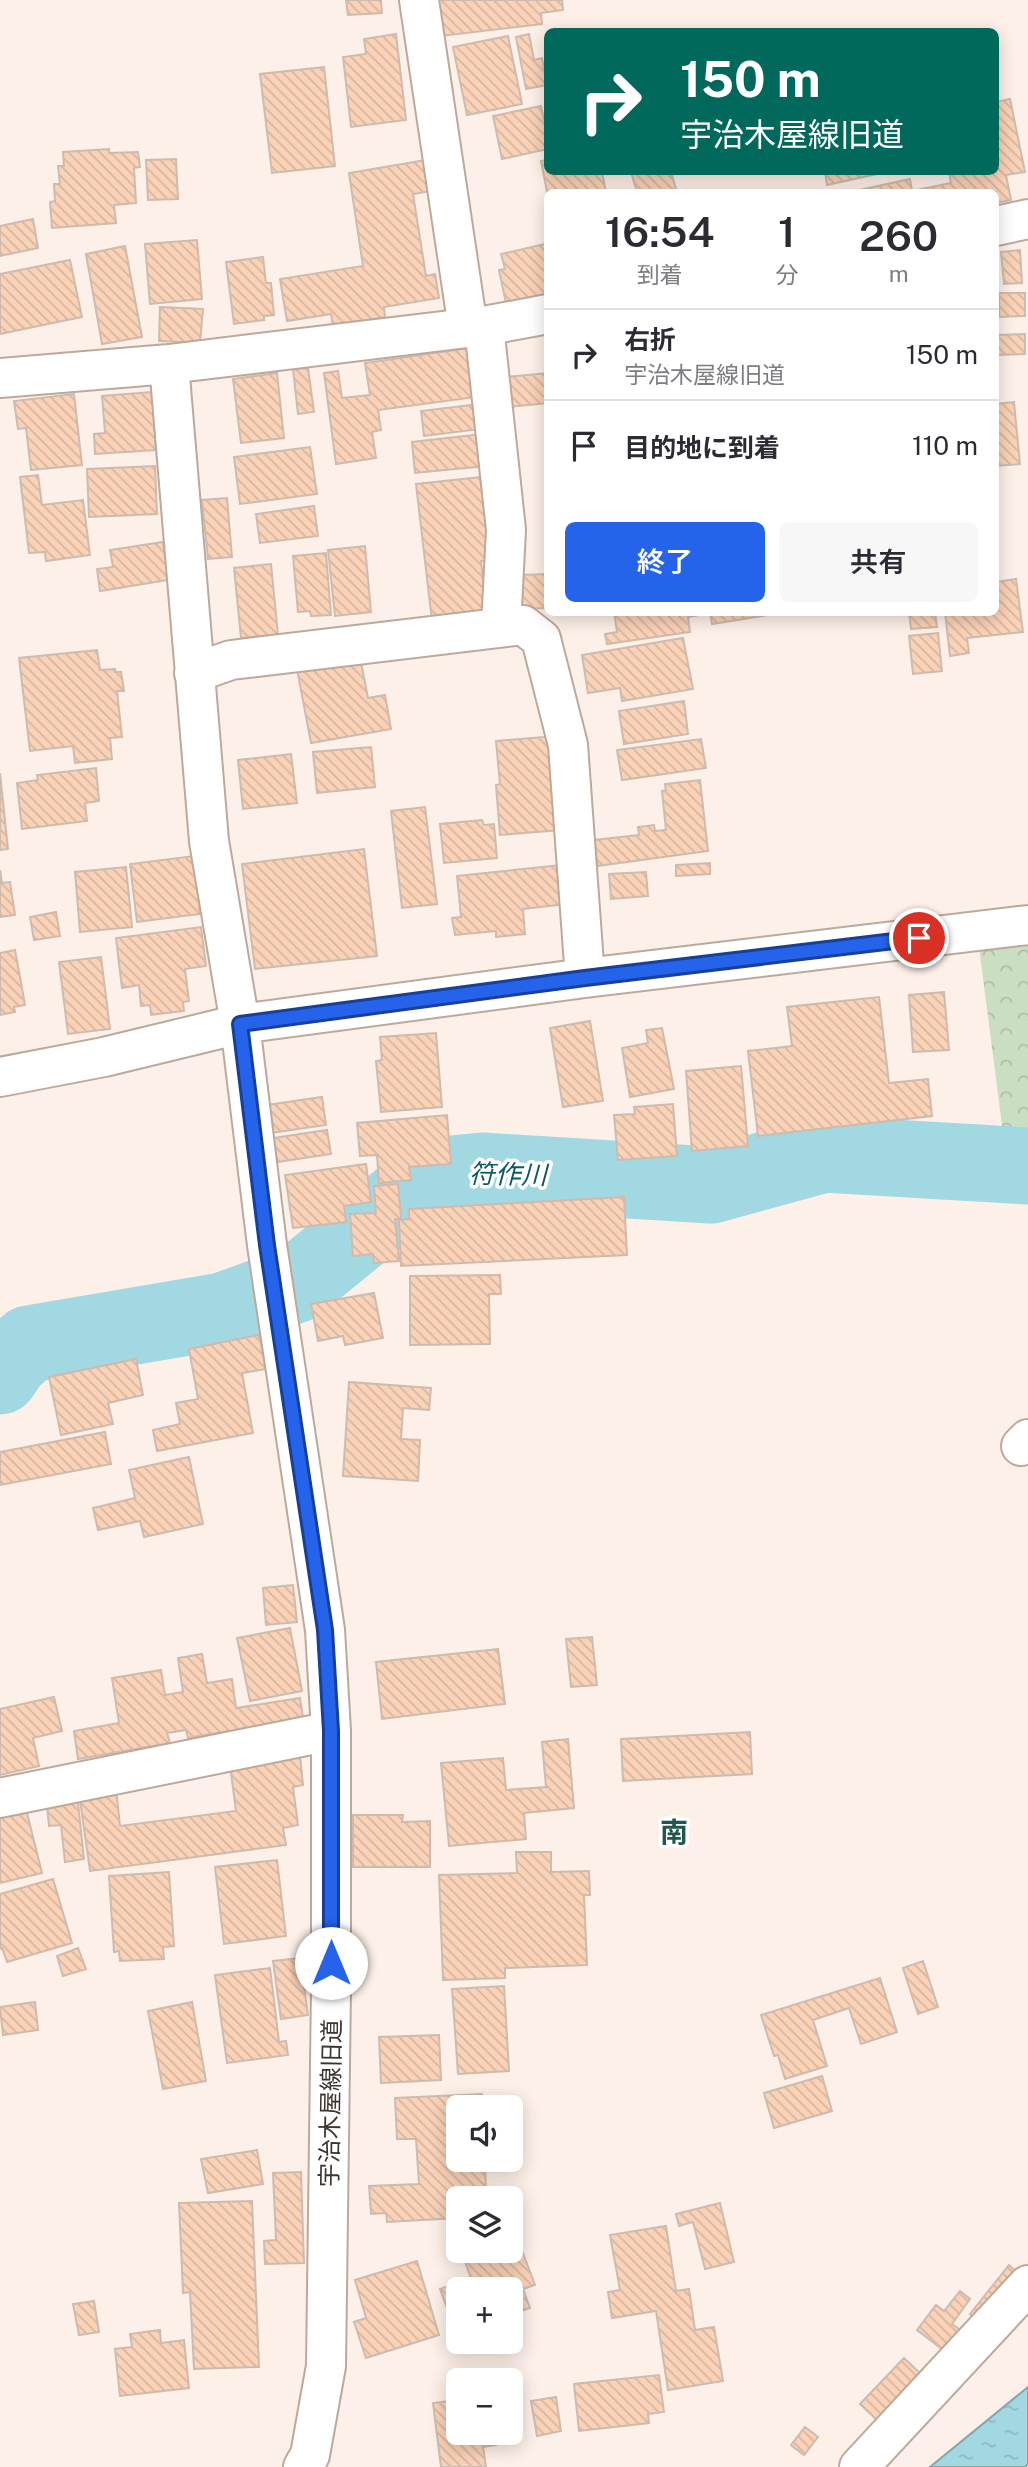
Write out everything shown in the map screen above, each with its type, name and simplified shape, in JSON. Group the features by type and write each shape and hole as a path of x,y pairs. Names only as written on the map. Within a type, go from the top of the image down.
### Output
{"street":[{"path":"419,0 476,327 506,530 501,626"},
{"path":"999,225 1028,219"},
{"path":"0,378 169,364 476,327 544,315"},
{"name":"宇治木屋線旧道","path":"169,364 209,841 240,1024 267,1245 325,1630 331,1731 326,2366 310,2455 303,2467"},
{"path":"194,673 231,660 501,626 523,625 541,639 568,745 585,978"},
{"path":"0,1077 104,1057 240,1024 585,978 1028,925"},
{"path":"0,1798 331,1731"},
{"path":"859,2467 1028,2286"}],"green space":[{"path":"1028,939 1028,1160 1006,1156 979,947"}],"water":[{"path":"1028,2387 1028,2464 1025,2467 930,2467"}],"building":[{"path":"346,0 381,0 382,13 348,15"},
{"path":"437,0 562,0 563,10 541,13 542,24 441,36"},
{"path":"396,34 406,120 351,127 343,57 366,54 364,39"},
{"path":"529,34 534,60 542,58 544,86 526,89 516,37"},
{"path":"508,36 522,104 467,115 453,47"},
{"path":"324,67 335,166 272,173 260,74"},
{"path":"1010,99 1025,172 1006,175 1011,200 999,202 999,189 922,189 951,183 950,175 999,175 999,101"},
{"path":"541,106 544,150 502,159 493,116"},
{"path":"109,149 109,153 138,152 140,167 134,168 136,203 114,205 116,223 52,228 50,202 55,201 54,184 60,184 58,166 64,166 63,152"},
{"path":"176,159 178,199 148,200 146,160"},
{"path":"432,159 437,190 413,194 426,276 435,274 439,298 384,307 385,317 333,326 331,314 287,321 280,279 363,266 349,173"},
{"path":"541,161 544,161 544,175 603,175 605,189 546,189"},
{"path":"632,175 672,175 676,189 636,189"},
{"path":"825,175 872,175 827,185"},
{"path":"910,179 912,189 864,189"},
{"path":"33,219 38,248 0,256 0,226"},
{"path":"197,240 202,299 150,304 145,244"},
{"path":"544,244 544,295 506,303 499,270 505,269 501,254"},
{"path":"125,246 142,337 102,344 86,254"},
{"path":"1020,250 1022,283 1004,284 1001,252"},
{"path":"263,257 266,283 271,283 274,315 264,316 264,320 234,324 226,262"},
{"path":"70,260 82,317 0,334 0,274"},
{"path":"999,293 1025,293 1025,316 999,317"},
{"path":"160,307 203,309 200,343 159,341"},
{"path":"1025,334 1025,354 999,355 999,335"},
{"path":"469,348 476,397 378,410 381,430 372,432 376,458 336,464 324,373 338,371 342,398 370,395 365,363"},
{"path":"308,368 314,412 298,414 293,369"},
{"path":"277,373 284,438 241,443 233,379"},
{"path":"544,373 544,403 508,407 504,377"},
{"path":"152,392 156,450 95,454 94,434 105,433 102,396"},
{"path":"74,394 82,465 31,470 26,428 18,429 14,401"},
{"path":"1014,402 1020,464 999,466 999,404"},
{"path":"478,404 481,429 424,436 421,411"},
{"path":"482,434 486,466 415,473 412,442"},
{"path":"310,447 317,494 240,504 234,457"},
{"path":"155,466 157,514 89,517 87,469"},
{"path":"38,475 42,505 83,500 90,555 46,561 45,552 29,553 20,477"},
{"path":"481,477 492,540 490,560 481,561 487,615 432,621 416,484"},
{"path":"227,498 232,557 208,559 202,500"},
{"path":"314,506 318,536 260,543 256,514"},
{"path":"163,542 168,580 100,591 97,569 113,567 110,550"},
{"path":"365,546 371,612 335,616 328,550"},
{"path":"326,553 331,615 311,616 310,611 298,612 293,556"},
{"path":"271,564 278,635 241,638 234,568"},
{"path":"544,574 544,608 521,609 520,575"},
{"path":"1016,579 1023,632 967,638 969,653 950,656 945,616 999,616 999,582"},
{"path":"615,616 694,616 688,617 690,632 607,644 605,634 617,632"},
{"path":"711,616 762,616 712,624"},
{"path":"909,616 936,616 937,627 911,629"},
{"path":"938,633 942,671 913,674 909,636"},
{"path":"683,638 693,689 622,701 620,688 588,693 582,655"},
{"path":"97,650 100,670 115,669 115,672 121,672 124,691 117,691 122,737 110,738 112,759 75,763 73,746 30,751 19,658"},
{"path":"360,657 368,698 385,695 391,729 311,743 297,669"},
{"path":"684,701 688,734 624,744 619,711"},
{"path":"555,736 562,830 500,835 496,785 500,784 496,741"},
{"path":"701,739 706,768 622,780 617,750"},
{"path":"371,747 375,787 317,793 313,752"},
{"path":"291,754 297,803 243,809 238,760"},
{"path":"96,768 99,801 85,803 87,821 22,829 17,783 38,780 37,775"},
{"path":"0,773 8,849 0,850"},
{"path":"700,780 708,851 597,866 594,840 639,835 638,827 654,825 655,831 666,830 662,791 666,790 665,784"},
{"path":"425,807 437,904 402,908 391,811"},
{"path":"482,820 484,825 494,824 497,858 444,863 440,824"},
{"path":"364,849 377,956 255,969 242,864"},
{"path":"194,856 200,914 137,922 130,864"},
{"path":"710,863 710,874 676,876 676,865"},
{"path":"561,865 566,904 523,909 525,934 496,937 496,931 455,935 452,918 461,917 457,876"},
{"path":"126,867 132,927 80,932 75,872"},
{"path":"0,870 2,883 10,882 15,915 0,917"},
{"path":"646,872 648,896 611,899 609,874"},
{"path":"56,912 60,936 34,940 30,917"},
{"path":"201,927 206,966 185,969 189,1001 183,1002 184,1011 151,1015 150,1005 141,1006 139,985 122,988 116,938"},
{"path":"15,950 25,1005 14,1007 15,1012 0,1015 0,953"},
{"path":"101,957 110,1029 68,1034 59,962"},
{"path":"944,992 949,1050 913,1052 909,995"},
{"path":"879,997 889,1083 928,1079 932,1116 758,1136 748,1051 792,1046 787,1007"},
{"path":"590,1021 603,1101 563,1107 550,1028"},
{"path":"662,1028 674,1089 630,1097 622,1048 648,1043 646,1030"},
{"path":"436,1033 442,1107 381,1112 376,1061 382,1060 380,1037"},
{"path":"741,1066 748,1146 692,1151 686,1071"},
{"path":"322,1097 326,1125 270,1133 266,1105"},
{"path":"673,1104 677,1156 618,1160 614,1115 635,1114 634,1107"},
{"path":"447,1115 451,1164 409,1167 411,1180 379,1183 377,1155 360,1156 357,1123"},
{"path":"327,1130 331,1154 277,1162 273,1138"},
{"path":"366,1164 371,1202 344,1206 346,1222 293,1228 285,1175"},
{"path":"398,1184 401,1218 395,1219 399,1261 374,1263 373,1254 353,1256 350,1214 376,1213 374,1186"},
{"path":"624,1197 627,1255 401,1266 399,1220 409,1219 409,1209"},
{"path":"500,1275 501,1294 489,1294 490,1344 410,1345 410,1276"},
{"path":"374,1293 383,1338 345,1345 343,1336 318,1341 311,1304"},
{"path":"259,1335 266,1369 242,1373 253,1433 157,1451 153,1430 180,1424 176,1403 198,1399 189,1349"},
{"path":"136,1359 143,1395 108,1403 113,1424 61,1435 49,1377"},
{"path":"349,1382 431,1388 429,1410 403,1408 401,1439 420,1440 418,1481 343,1476"},
{"path":"105,1432 111,1464 0,1485 0,1452"},
{"path":"189,1457 203,1524 144,1537 140,1521 98,1530 93,1508 135,1498 129,1470"},
{"path":"293,1585 297,1622 266,1625 263,1588"},
{"path":"290,1628 302,1691 250,1701 237,1638"},
{"path":"592,1637 597,1685 571,1687 566,1639"},
{"path":"498,1649 505,1704 382,1719 376,1662"},
{"path":"202,1654 207,1683 232,1679 236,1708 300,1698 303,1718 188,1738 186,1730 167,1733 170,1743 78,1759 74,1731 119,1723 112,1678 161,1670 165,1695 183,1692 178,1658"},
{"path":"54,1697 62,1731 33,1738 39,1766 0,1775 0,1709"},
{"path":"750,1732 752,1774 623,1781 621,1739"},
{"path":"568,1739 574,1808 524,1813 526,1839 449,1846 441,1763 503,1758 506,1790 546,1787 542,1742"},
{"path":"300,1756 303,1785 293,1787 298,1825 283,1828 286,1845 90,1871 79,1793 116,1788 120,1826 236,1811 230,1765"},
{"path":"77,1794 84,1859 65,1862 61,1825 49,1826 46,1797"},
{"path":"25,1805 42,1873 0,1883 0,1811"},
{"path":"353,1815 403,1815 402,1822 430,1821 430,1867 353,1867"},
{"path":"516,1852 551,1852 551,1872 589,1871 590,1895 584,1895 587,1965 505,1968 505,1978 443,1980 439,1875 517,1873"},
{"path":"277,1860 286,1936 224,1944 215,1867"},
{"path":"169,1872 174,1946 163,1947 164,1959 120,1961 119,1951 114,1952 109,1876"},
{"path":"53,1879 72,1943 7,1962 2,1948 0,1949 0,1894"},
{"path":"78,1948 86,1969 63,1976 57,1956"},
{"path":"300,1958 308,2015 281,2019 273,1961"},
{"path":"923,1961 938,2007 918,2014 903,1968"},
{"path":"270,1968 279,2042 286,2041 288,2055 227,2063 215,1975"},
{"path":"880,1978 897,2032 861,2044 849,2008 813,2020 827,2066 785,2079 778,2055 774,2056 761,2015"},
{"path":"504,1986 509,2071 458,2074 452,1989"},
{"path":"35,2002 38,2030 3,2035 0,2007"},
{"path":"192,2002 206,2081 163,2089 148,2011"},
{"path":"439,2035 441,2080 381,2083 379,2037"},
{"path":"822,2076 832,2111 774,2128 764,2093"},
{"path":"446,2096 446,2172 485,2172 486,2186 446,2186 446,2219 387,2222 386,2213 371,2214 369,2186 419,2184 416,2139 397,2139 395,2098"},
{"path":"257,2150 263,2184 208,2193 201,2159"},
{"path":"301,2172 304,2263 265,2264 264,2241 276,2240 273,2173"},
{"path":"252,2201 259,2367 194,2369 190,2292 183,2293 179,2203"},
{"path":"720,2203 734,2262 705,2269 693,2222 679,2226 676,2214"},
{"path":"666,2226 676,2291 689,2289 695,2330 714,2327 723,2381 668,2390 656,2311 612,2318 608,2292 620,2290 610,2235"},
{"path":"523,2253 535,2285 523,2289 523,2277 471,2277 465,2263 523,2263"},
{"path":"417,2261 439,2335 366,2358 354,2322 366,2318 355,2280"},
{"path":"1009,2265 1015,2271 977,2320 970,2314"},
{"path":"446,2287 446,2305 440,2289"},
{"path":"523,2289 530,2308 523,2311"},
{"path":"960,2291 970,2299 952,2324 962,2331 946,2352 917,2330 936,2305 944,2311"},
{"path":"94,2301 99,2332 79,2335 73,2304"},
{"path":"160,2330 161,2343 184,2340 189,2388 120,2396 115,2349 132,2347 130,2334"},
{"path":"904,2358 923,2376 879,2422 860,2404"},
{"path":"659,2375 664,2412 648,2414 649,2423 579,2431 574,2384"},
{"path":"556,2397 561,2431 537,2436 531,2401"},
{"path":"446,2401 446,2445 496,2445 483,2447 486,2467 441,2467 433,2403"},
{"path":"805,2427 818,2437 804,2455 791,2445"}],"waterway":[{"name":"符作川","path":"0,1376 11,1360 29,1344 223,1311 297,1284 412,1190 452,1174 482,1171 711,1185 824,1154 1028,1166"}],"district":[{"name":"南","path":"674,1831"}],"route":[{"path":"331,1963 331,1731 325,1630 267,1245 240,1024 585,978 919,938"}]}
